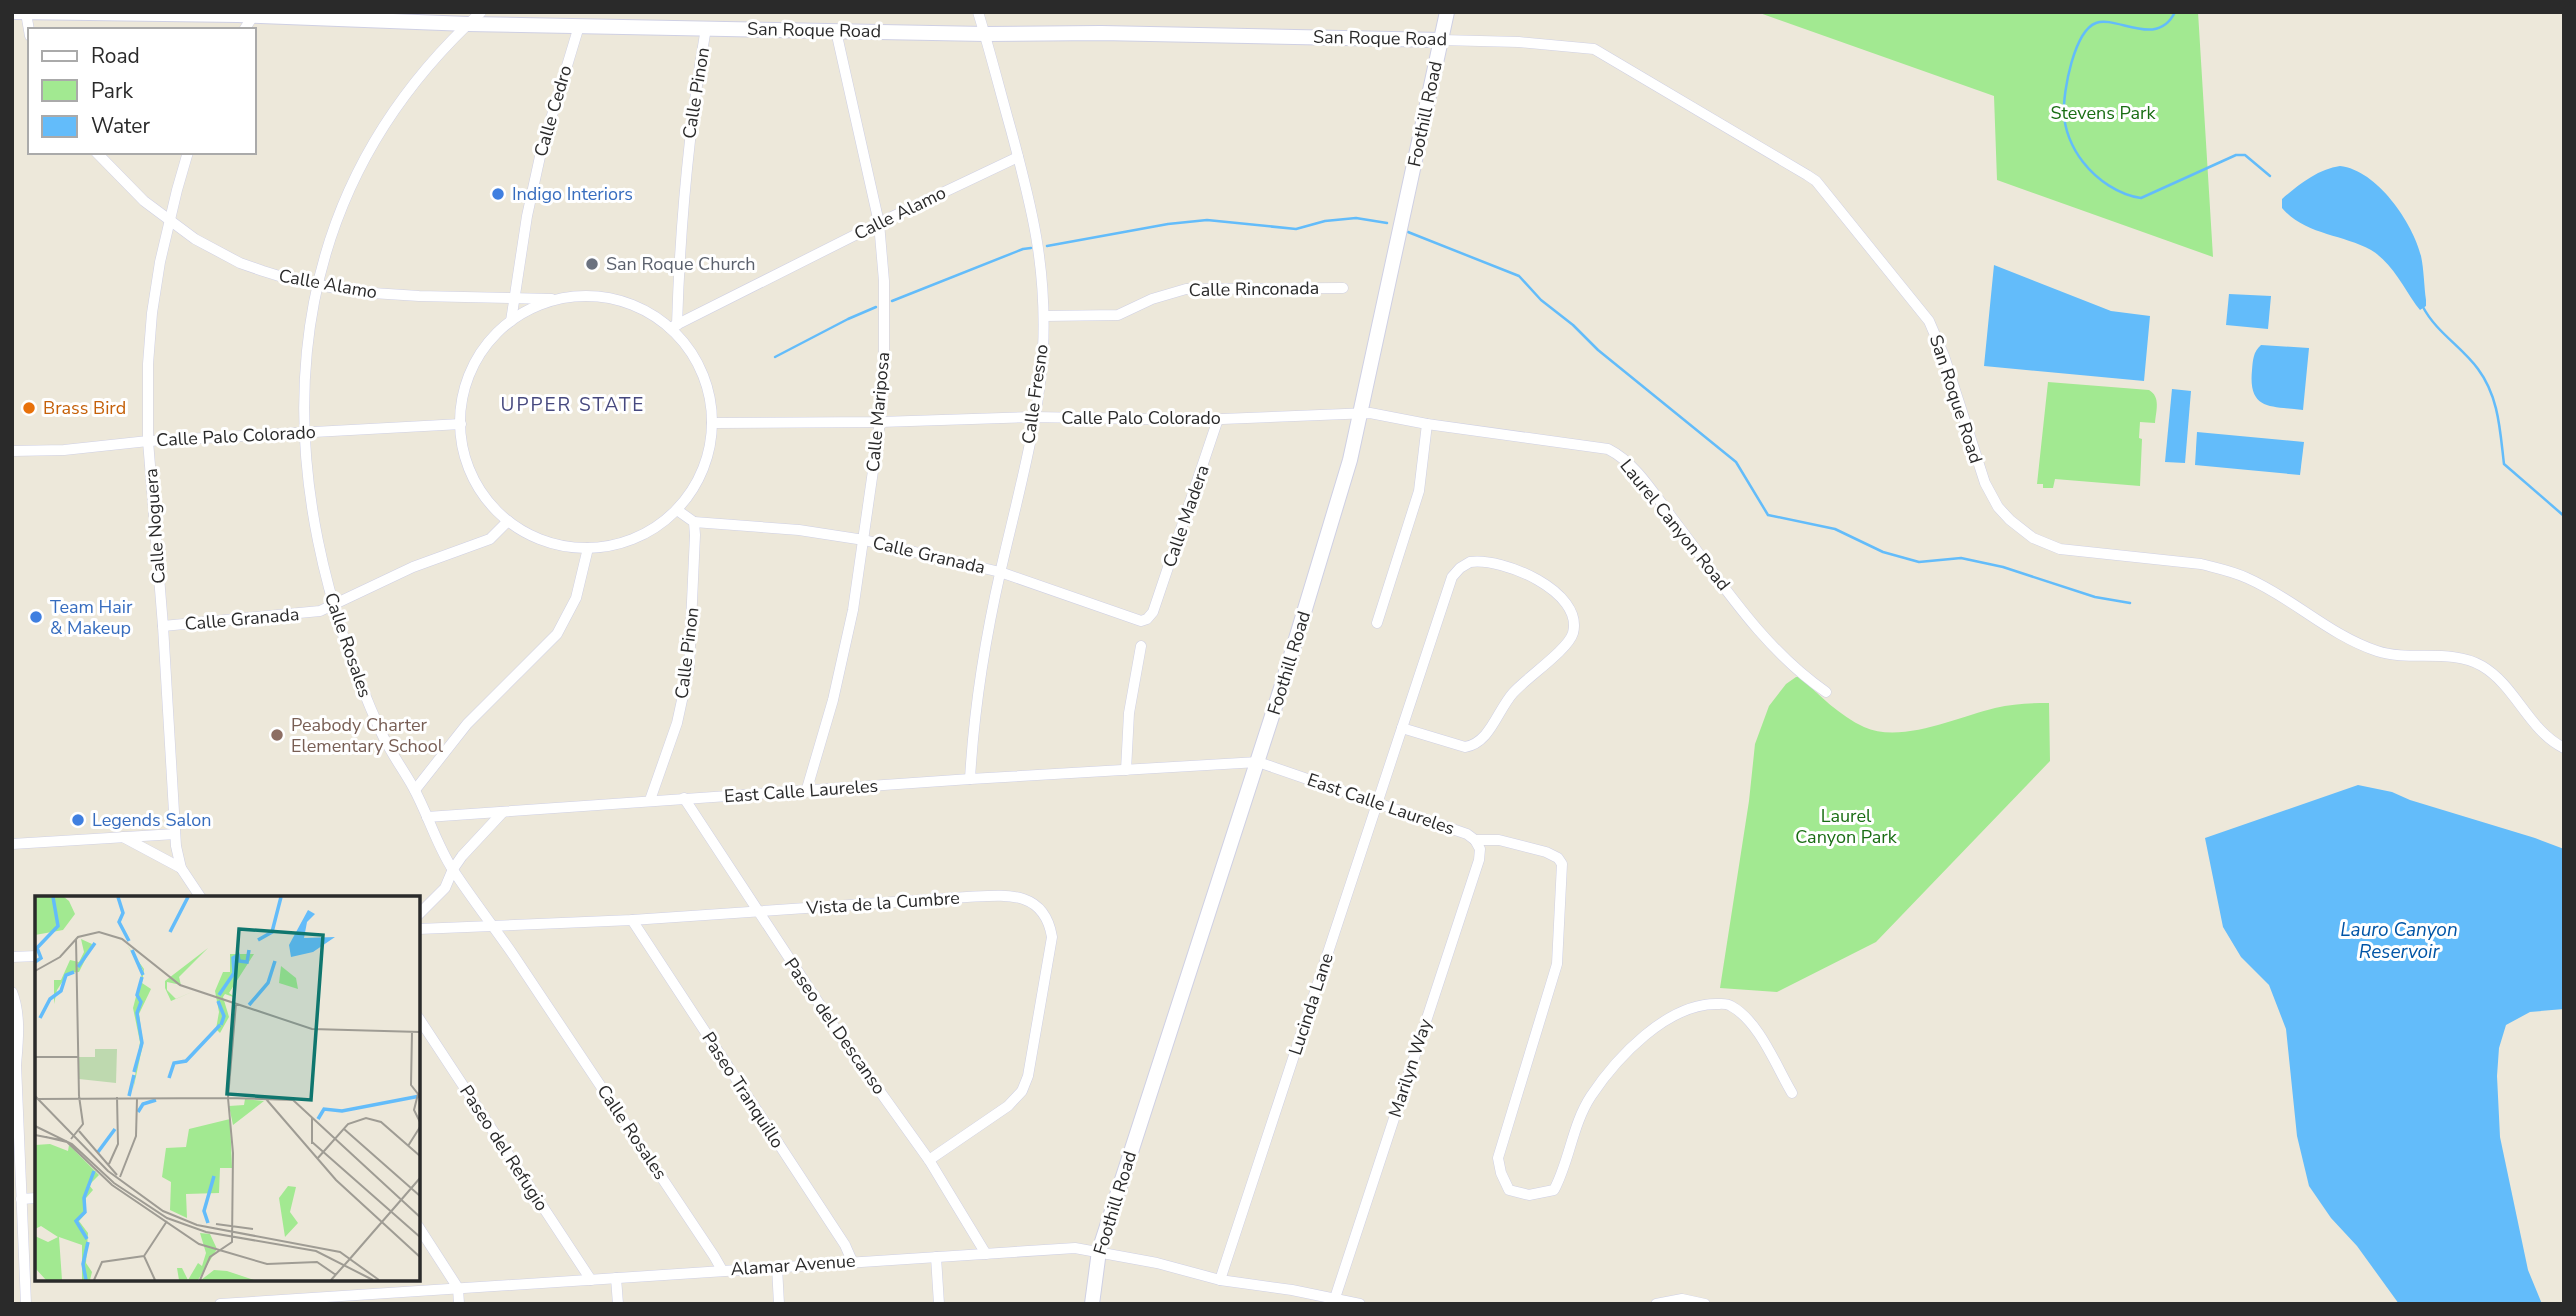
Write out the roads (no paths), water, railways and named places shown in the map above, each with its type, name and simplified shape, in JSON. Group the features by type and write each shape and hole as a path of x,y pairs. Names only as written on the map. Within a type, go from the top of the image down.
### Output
{"street":[{"name":"San Roque Road","path":"15,12 254,14 468,23 985,34 1101,33 1441,40 1531,43 1594,49 1816,181 1929,321 1948,367 1984,483 1998,507 2033,538 2060,549 2201,564 2220,569 2248,578 2330,629 2379,652 2396,656 2452,657 2475,662 2494,674 2544,735 2564,748"},
{"name":"Calle Rosales","path":"481,12 420,74 379,132 346,195 333,228 316,283 305,363 304,432 314,519 333,606 383,737 415,790 453,869 722,1270"},
{"name":"Calle Fresno","path":"970,779 978,685 1039,386 1044,316 1039,244 1031,203 978,12"},
{"name":"Foothill Road","path":"1092,1304 1099,1251 1258,762 1341,490 1447,12"},
{"name":"Calle Cedro","path":"512,321 527,216 541,152 579,26"},
{"name":"Calle Pinon","path":"674,327 684,186 706,28"},
{"name":"Calle Mariposa","path":"806,792 834,699 864,540 880,422 885,316 879,223 835,31"},
{"name":"Calle Alamo","path":"98,154 123,181 195,239 240,263 292,280 357,292 394,295 559,299"},
{"name":"Calle Noguera","path":"187,154 160,262 152,313 148,364 148,441 163,626 175,834 181,868 200,896"},
{"name":"Calle Alamo","path":"674,327 879,223 1018,157"},
{"name":"Calle Rinconada","path":"1044,316 1118,315 1152,299 1186,289 1343,288"},
{"path":"593,296 618,300 642,309 674,327 698,364 708,393 712,423 703,470 677,510 658,526 636,538 612,546 588,548 545,542 508,521 486,498 470,470 462,440 464,393 475,363 493,338 530,309 559,299 593,296"},
{"name":"Calle Palo Colorado","path":"712,423 880,422 1033,417 1217,419 1360,414"},
{"name":"Laurel Canyon Road","path":"1360,414 1386,415 1427,424 1597,446 1617,454 1650,488 1745,614 1785,660 1826,692"},
{"name":"Calle Madera","path":"1153,612 1217,419"},
{"name":"Calle Palo Colorado","path":"12,451 64,450 148,441 461,424"},
{"path":"1377,623 1419,491 1427,424"},
{"path":"677,510 694,522"},
{"name":"Calle Granada","path":"163,626 320,611 413,567 496,536 508,521"},
{"name":"Calle Pinon","path":"650,800 677,723 689,668 694,598 694,522"},
{"name":"Calle Granada","path":"694,522 799,530 864,540 1000,572 1135,620 1147,619 1153,612"},
{"path":"415,790 467,724 557,634 576,598 588,548"},
{"name":"Lucinda Lane","path":"1220,1280 1377,803 1452,577 1470,562 1517,570 1545,584 1567,607 1574,624 1569,641 1505,701 1480,741 1460,747 1402,728"},
{"path":"1126,770 1129,713 1141,646"},
{"name":"East Calle Laureles","path":"427,817 650,800 1258,762 1466,834 1475,840 1499,840 1546,852 1558,858 1562,864 1557,964 1498,1158 1509,1190 1529,1195 1555,1190 1562,1176 1574,1132 1591,1096 1645,1034 1667,1018 1702,1004 1729,1004 1750,1021 1792,1093"},
{"name":"Paseo del Descanso","path":"684,798 841,1037 929,1160 986,1254"},
{"path":"420,913 445,888 462,856 503,811"},
{"path":"12,844 175,834"},
{"path":"123,837 181,868"},
{"name":"Marilyn Way","path":"1335,1298 1479,860 1480,849 1475,840"},
{"name":"Vista de la Cumbre","path":"420,929 632,920 1009,895 1027,900 1042,911 1051,928 1052,946 1025,1086 1008,1107 929,1160"},
{"name":"Paseo Tranquillo","path":"632,920 845,1245 852,1261"},
{"path":"12,957 35,956"},
{"path":"12,992 16,1001 18,1045 14,1062 26,1304"},
{"name":"Paseo del Refugio","path":"420,1020 591,1280"},
{"path":"21,1199 35,1198"},
{"path":"420,1229 458,1288 459,1304"},
{"name":"Alamar Avenue","path":"220,1304 342,1300 458,1288 1075,1248 1099,1251 1220,1280 1360,1304"},
{"path":"936,1257 939,1304"},
{"path":"777,1267 779,1304"},
{"path":"616,1279 618,1304"},
{"path":"1656,1304 1682,1299 1705,1304"}],"water":[{"path":"2340,166 2367,177 2402,214 2421,256 2426,306 2420,310 2396,275 2378,255 2360,245 2302,224 2282,208 2282,199 2302,183 2324,170"},
{"path":"1994,265 2111,311 2150,316 2144,381 1984,366"},
{"path":"2229,294 2271,296 2268,329 2226,325"},
{"path":"2261,345 2309,348 2303,410 2272,406 2258,400 2252,383 2252,370 2255,353"},
{"path":"2172,389 2191,391 2185,463 2165,462"},
{"path":"2197,432 2304,442 2300,475 2195,465"},
{"name":"Lauro Canyon Reservoir","path":"2358,785 2392,792 2564,849 2564,1009 2530,1012 2506,1025 2499,1048 2497,1076 2500,1137 2528,1270 2542,1304 2399,1304 2309,1186 2297,1136 2286,1029 2269,985 2241,957 2223,927 2205,838"}],"waterway":[{"path":"2175,12 2167,23 2148,30 2105,22 2088,28 2071,63 2064,103 2065,125 2075,151 2102,181 2125,194 2141,198 2236,155 2245,155 2270,176"},
{"path":"1047,246 1168,224 1207,220 1296,229 1325,221 1356,218 1387,223"},
{"path":"1408,232 1519,276 1541,300 1573,325 1598,350 1736,462 1768,515 1835,529 1883,552 1919,562 1961,558 2003,567 2095,597 2130,603"},
{"path":"892,301 1031,248"},
{"path":"775,357 876,307"},
{"path":"2423,307 2435,324 2472,361 2485,380 2500,427 2504,464 2564,516"}],"place":[{"name":"Indigo Interiors","path":"498,194"},
{"name":"San Roque Church","path":"592,264"},
{"name":"Brass Bird","path":"29,408"},
{"name":"Team Hair & Makeup","path":"36,617"},
{"name":"Peabody Charter Elementary School","path":"277,735"},
{"name":"Legends Salon","path":"78,820"}],"district":[{"name":"UPPER STATE","path":"573,404"}],"park label":[{"name":"Stevens Park","path":"2103,113"},
{"name":"Laurel Canyon Park","path":"1846,826"}]}
